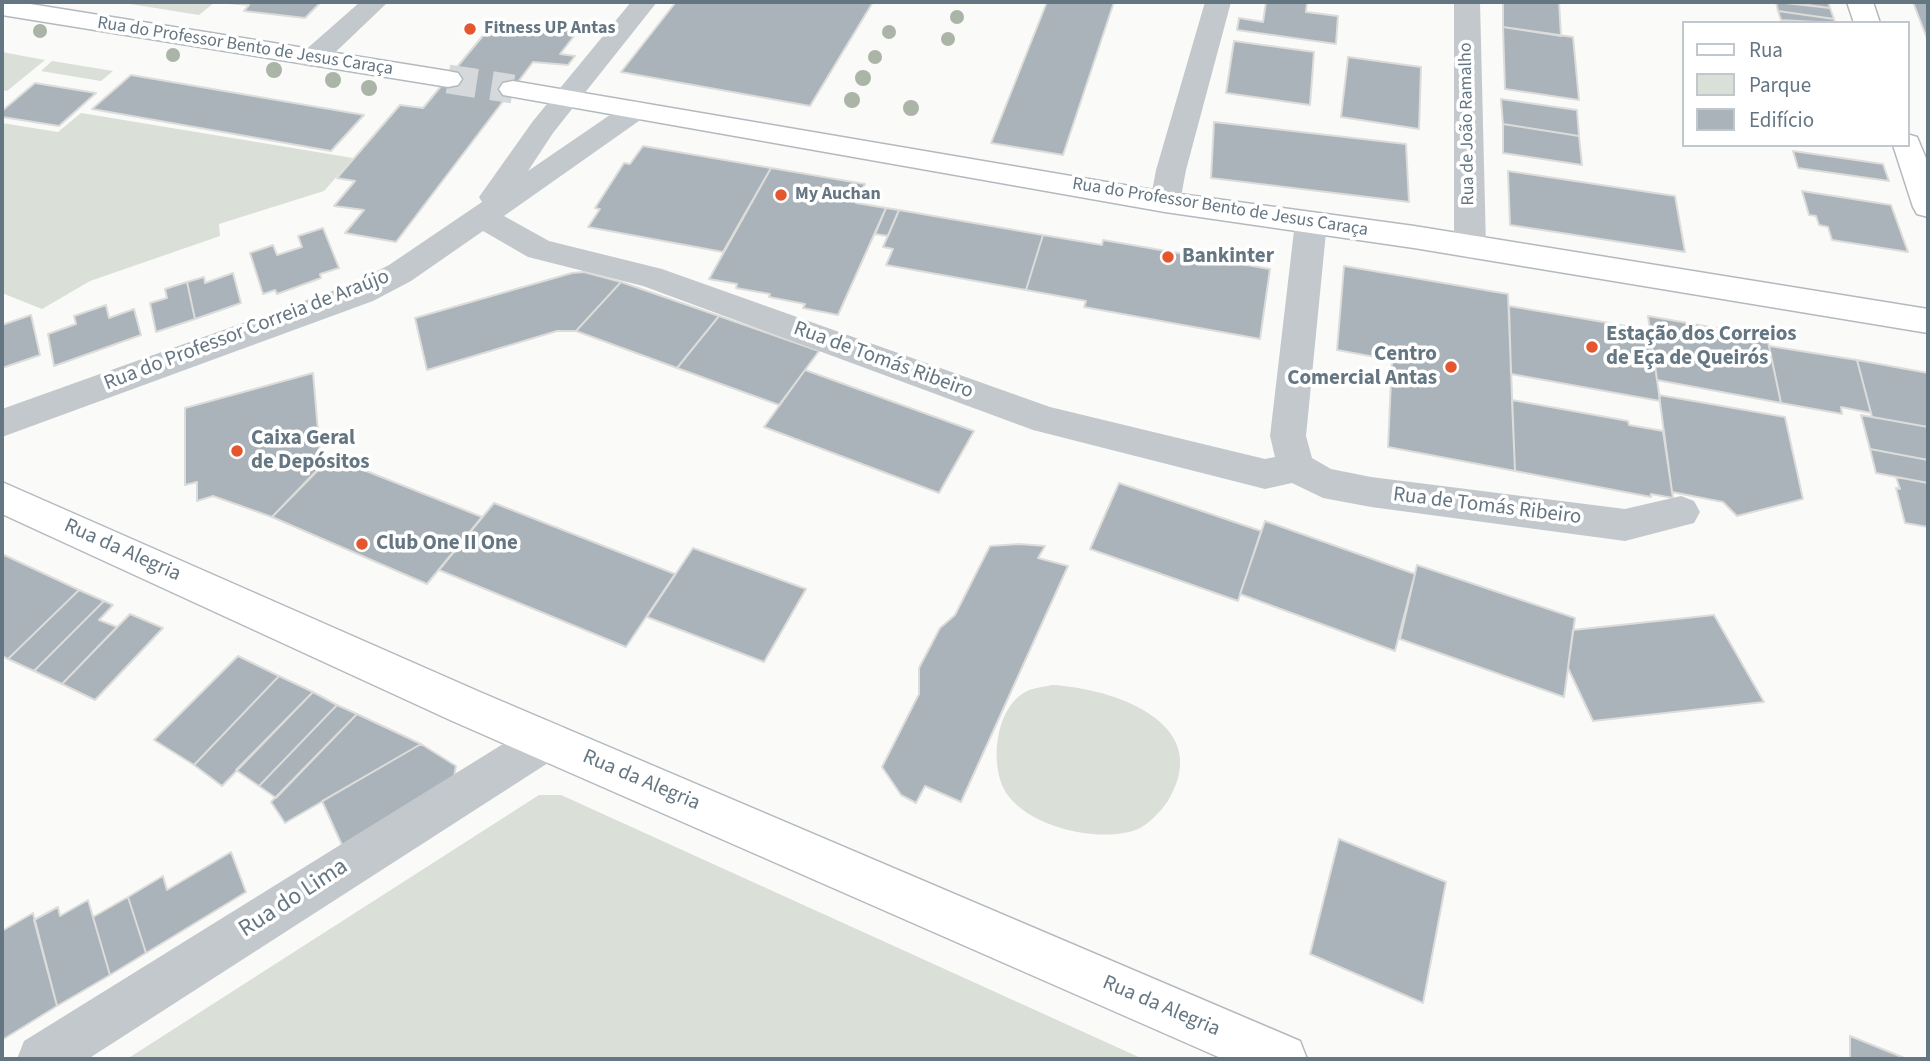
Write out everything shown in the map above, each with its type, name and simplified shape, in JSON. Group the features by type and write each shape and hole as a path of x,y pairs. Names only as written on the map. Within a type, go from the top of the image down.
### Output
{"street":[{"path":"312,59 375,2"},
{"name":"Rua do Professor Correia de Araújo","path":"480,216 566,98 644,2"},
{"path":"1165,202 1171,170 1218,2"},
{"name":"Rua de João Ramalho","path":"1467,2 1470,247"},
{"path":"1860,2 1866,21"},
{"name":"Rua do Professor Bento de Jesus Caraça","path":"2,7 448,79"},
{"name":"Rua do Professor Bento de Jesus Caraça","path":"513,89 1165,202 1311,222 1928,321"},
{"name":"Rua do Professor Correia de Araújo","path":"2,423 361,293 400,273 636,110"},
{"path":"1908,147 1928,207"},
{"name":"Rua de Tomás Ribeiro","path":"480,216 539,249 651,277 1046,420 1265,474 1296,467 1323,482 1371,492 1625,525 1681,512"},
{"path":"1296,467 1288,436 1311,222"},
{"name":"Rua da Alegria","path":"2,497 453,701 1282,1059"},
{"name":"Rua do Lima","path":"42,1059 547,740"}],"green space":[{"path":"118,2 215,2 199,15"},
{"path":"2,52 45,60 7,91 2,90"},
{"path":"52,61 113,71 101,81 41,71"},
{"path":"81,113 353,158 324,191 219,224 220,236 90,281 42,309 2,293 2,123 58,132"},
{"path":"1052,685 1101,693 1127,702 1150,714 1167,729 1178,749 1180,772 1166,804 1141,827 1114,834 1061,828 1028,813 1005,791 1000,780 997,754 1006,713 1013,702 1025,692"},
{"path":"539,795 561,795 1143,1059 127,1059"}],"building":[{"path":"219,2 321,2 305,18 244,11 249,5"},
{"path":"676,2 873,2 810,106 621,72"},
{"path":"1047,2 1114,2 1063,155 991,143"},
{"path":"1266,2 1307,2 1306,12 1338,16 1336,44 1237,30 1239,18 1263,22"},
{"path":"1503,2 1559,2 1561,36 1503,27"},
{"path":"1776,2 1830,8 1834,19 1778,11"},
{"path":"1787,2 1828,2 1830,8"},
{"path":"1913,2 1928,2 1928,41"},
{"path":"1778,11 1834,21 1799,21 1781,20"},
{"path":"496,20 578,31 560,54 575,56 568,65 533,62 396,242 345,233 364,210 334,206 355,181 337,178 400,105 423,108"},
{"path":"1503,27 1573,37 1579,100 1505,89"},
{"path":"1234,41 1314,52 1310,105 1226,93"},
{"path":"1348,57 1421,67 1419,129 1341,117"},
{"path":"131,75 364,115 331,151 92,109"},
{"path":"35,83 96,93 59,126 2,117 2,111"},
{"path":"1501,99 1577,110 1579,136 1503,124"},
{"path":"1214,122 1406,144 1409,202 1211,178"},
{"path":"1503,124 1579,136 1582,165 1503,153"},
{"path":"643,146 771,168 723,252 588,227 600,209 595,208 624,163 630,164"},
{"path":"1793,151 1883,164 1889,181 1798,168"},
{"path":"771,168 865,184 856,203 886,208 838,315 803,308 805,304 769,297 770,294 736,288 737,284 709,279"},
{"path":"1508,171 1675,196 1685,252 1510,225"},
{"path":"1802,191 1891,205 1908,252 1832,240 1828,227 1819,225 1816,216 1809,215"},
{"path":"886,208 899,210 888,236 875,234"},
{"path":"899,210 1043,235 1026,290 886,265 893,249 883,247"},
{"path":"323,228 339,268 320,274 321,278 277,294 275,290 263,294 250,253 273,245 277,255 302,247 298,236"},
{"path":"1043,235 1102,245 1103,240 1270,269 1260,339 1084,307 1086,301 1026,290"},
{"name":"Centro Comercial Antas","path":"1344,266 1508,294 1515,471 1388,447 1392,360 1337,350"},
{"path":"584,272 621,282 576,331 557,331 427,370 415,318 572,273"},
{"path":"233,273 241,303 195,319 187,282 204,277 205,283"},
{"path":"187,282 195,319 156,332 150,303 167,298 165,289"},
{"path":"621,282 719,316 677,368 576,331"},
{"path":"106,305 109,318 134,309 141,335 54,366 48,334 76,324 74,316"},
{"path":"1509,306 1650,330 1660,401 1511,374"},
{"path":"31,315 40,355 2,368 2,325"},
{"path":"719,316 819,351 779,405 677,368"},
{"path":"1648,316 1767,337 1781,403 1657,380"},
{"path":"1769,346 1857,360 1871,413 1841,407 1842,414 1781,403"},
{"path":"1857,360 1928,373 1928,427 1872,417"},
{"path":"805,370 974,431 939,493 764,427"},
{"path":"313,373 321,466 272,517 213,496 197,501 197,482 185,485 185,408"},
{"path":"1659,395 1785,417 1803,499 1737,516 1723,502 1672,492"},
{"path":"1512,400 1628,421 1629,425 1663,431 1673,498 1651,494 1651,497 1515,471"},
{"path":"1861,415 1928,427 1928,460 1870,449"},
{"path":"1870,449 1928,460 1928,483 1876,473"},
{"path":"331,457 482,517 427,584 272,517"},
{"path":"1896,477 1928,483 1928,527 1905,523 1896,488 1900,489"},
{"path":"1119,483 1261,531 1238,601 1090,549"},
{"path":"494,503 675,574 626,647 439,570"},
{"path":"1265,521 1415,574 1395,651 1240,594"},
{"path":"990,546 1045,546 1038,558 1068,566 961,802 925,786 916,803 901,795 882,767 919,694 919,668 940,628 955,615"},
{"path":"693,548 806,589 764,662 647,617"},
{"path":"2,554 79,590 8,659 2,656"},
{"path":"1417,565 1575,618 1564,697 1400,639"},
{"path":"79,590 104,601 34,671 8,659"},
{"path":"104,601 113,605 99,620 117,627 62,684 34,671"},
{"path":"130,614 163,628 95,700 62,684"},
{"path":"1714,615 1764,702 1593,721 1568,668 1573,630"},
{"path":"238,656 279,676 194,765 154,740"},
{"path":"279,676 313,692 222,786 194,765"},
{"path":"313,692 337,705 259,786 236,770"},
{"path":"337,705 357,714 276,798 259,786"},
{"path":"357,714 421,744 285,823 271,802"},
{"path":"421,744 456,766 454,777 342,845 322,801"},
{"path":"1339,839 1446,882 1423,1003 1310,954"},
{"path":"231,852 246,892 146,953 128,897 163,876 167,890"},
{"path":"128,897 146,953 110,975 93,917"},
{"path":"88,900 110,975 57,1006 34,920 58,907 60,916"},
{"path":"33,913 57,1006 2,1040 2,931"},
{"path":"1850,1036 1907,1059 1850,1059"}],"tunnel":[{"path":"448,79 513,89"}],"place":[{"name":"Fitness UP Antas","path":"470,29"},
{"name":"My Auchan","path":"781,195"},
{"name":"Bankinter","path":"1168,257"},
{"name":"Estação dos Correios de Eça de Queirós","path":"1592,347"},
{"name":"Centro Comercial Antas","path":"1451,367"},
{"name":"Caixa Geral de Depósitos","path":"237,451"},
{"name":"Club One II One","path":"362,544"}]}
